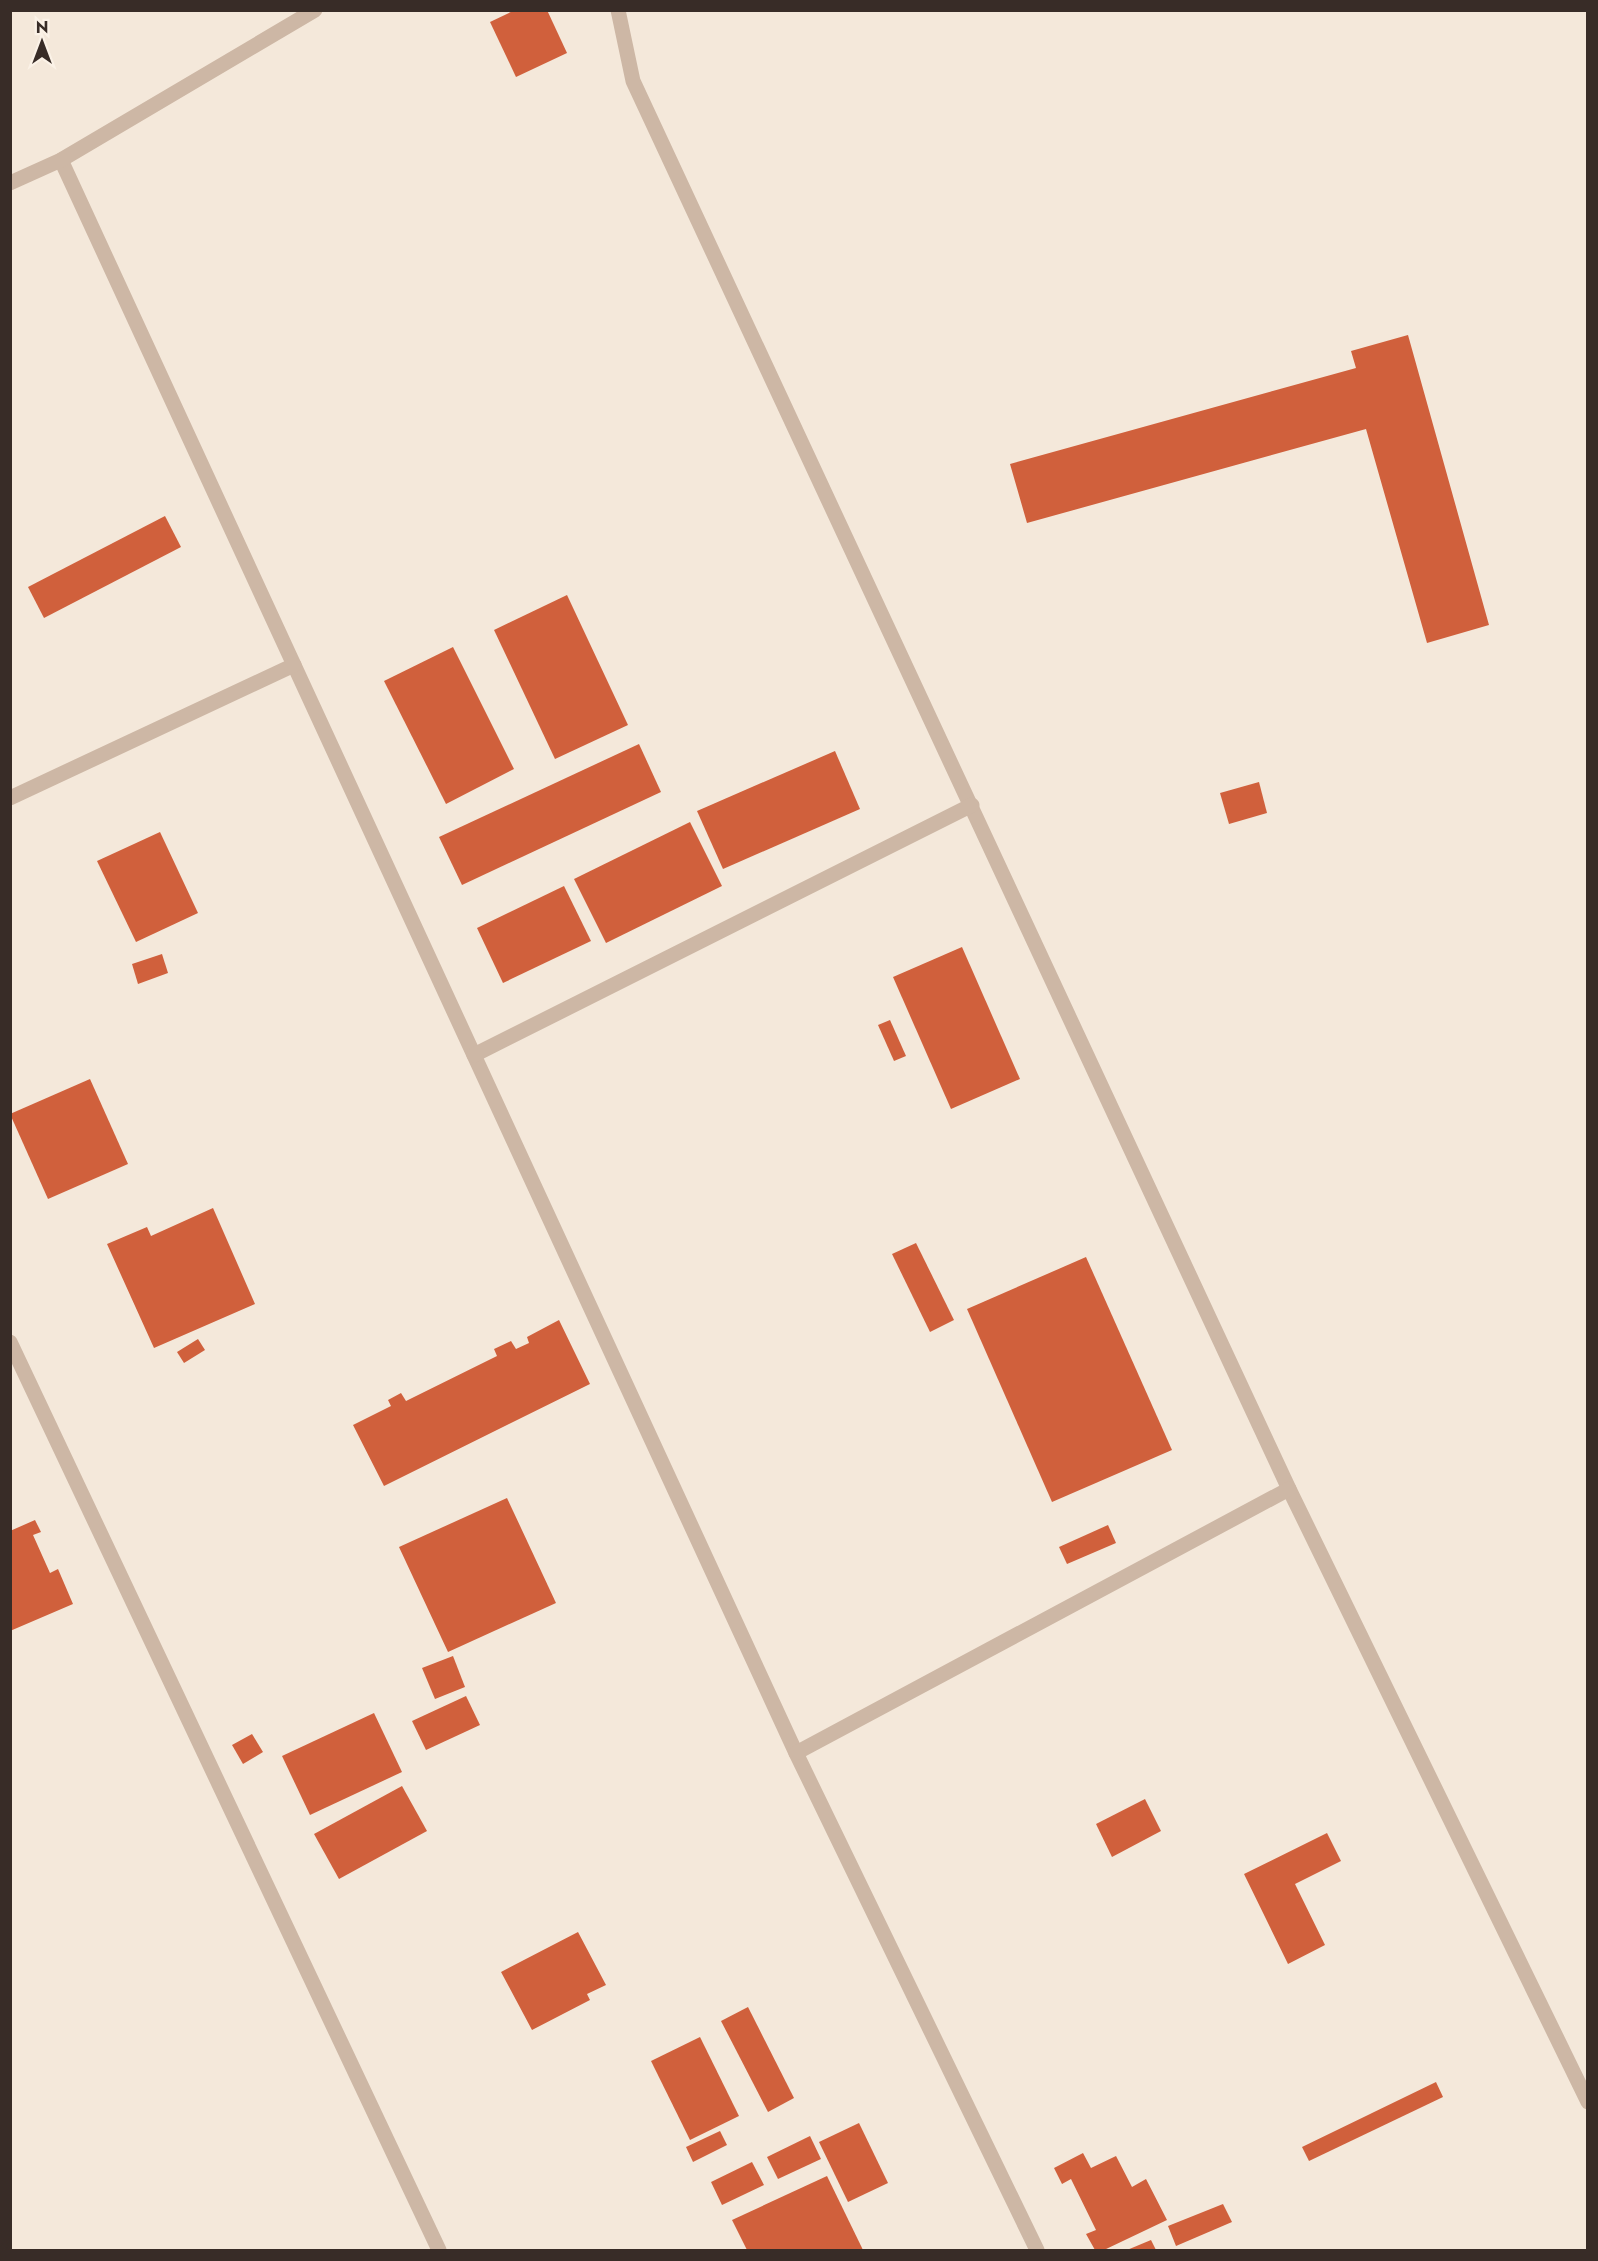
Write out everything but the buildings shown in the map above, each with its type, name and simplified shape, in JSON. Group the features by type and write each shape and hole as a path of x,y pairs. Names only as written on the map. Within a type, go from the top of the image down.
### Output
{"street":[{"path":"10,183 61,160 315,10"},
{"path":"618,10 633,81 1290,1489 1587,2103"},
{"path":"61,160 796,1753 1037,2250"},
{"path":"10,798 294,665"},
{"path":"474,1055 972,805"},
{"path":"10,1342 439,2250"},
{"path":"796,1753 1290,1489"}]}
